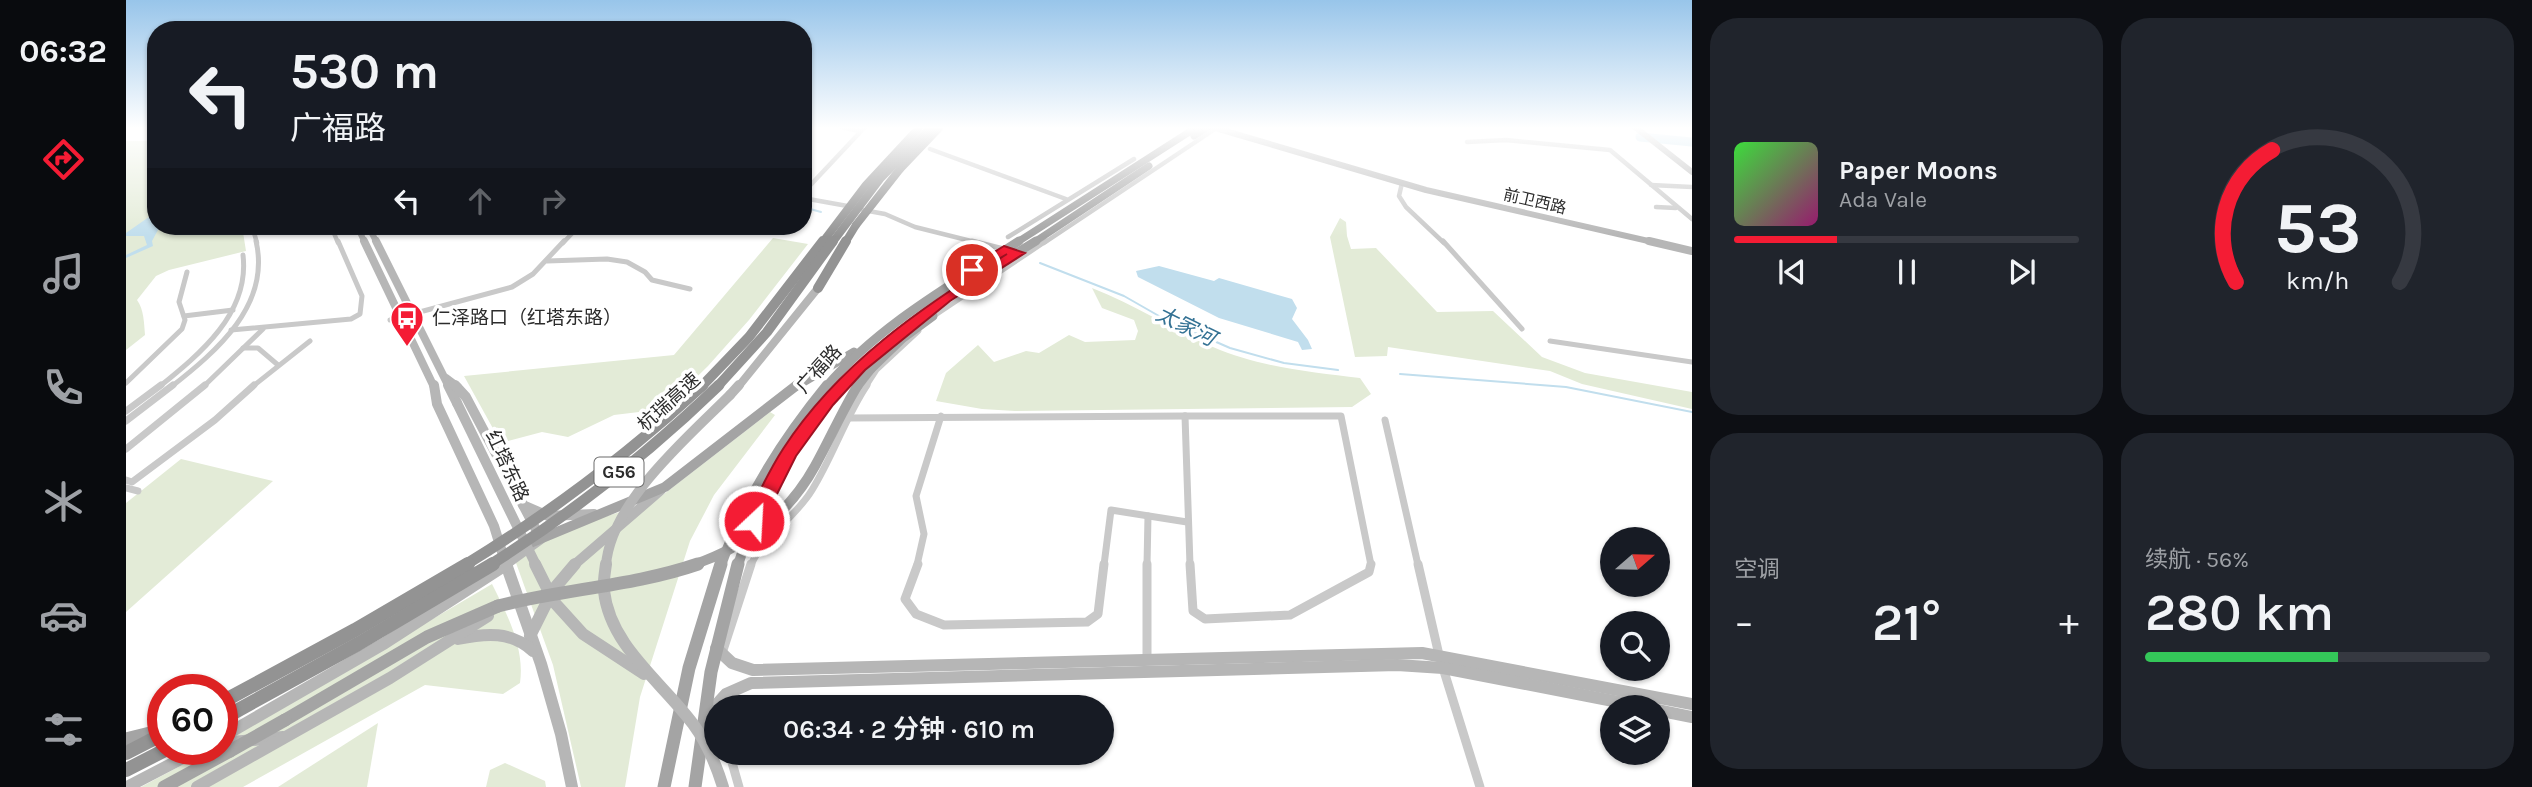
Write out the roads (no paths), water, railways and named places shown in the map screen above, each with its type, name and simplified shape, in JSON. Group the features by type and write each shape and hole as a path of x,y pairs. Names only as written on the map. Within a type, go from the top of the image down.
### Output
{"highway":[{"name":"杭瑞高速","path":"238,693 461,567 559,502 656,428 710,379 751,334 855,197 886,164"},
{"name":"杭瑞高速","path":"238,710 469,577 569,510 648,450 702,402 751,352 790,304 865,198 897,164"},
{"path":"818,288 856,225 887,183 905,164"},
{"path":"126,753 147,741"},
{"path":"126,771 147,760"}],"main road":[{"name":"广福路","path":"664,787 670,745 709,594 727,544 775,450 816,397 864,347 908,312 1072,201 1138,164"},
{"name":"广福路","path":"695,787 709,676 718,650 727,593 744,544 789,453 828,401 859,366 902,330 971,282 1158,164"},
{"name":"前卫西路","path":"1338,164 1402,183 1692,250"},
{"name":"前卫西路","path":"1345,164 1427,187 1692,250"},
{"path":"1072,201 1084,189"},
{"path":"1033,243 1063,229"},
{"name":"红塔东路","path":"362,235 433,380 437,404 494,526 561,734 572,787"},
{"name":"红塔东路","path":"373,235 559,609 592,641 657,683"},
{"path":"1000,251 1008,237"},
{"path":"952,302 971,282"},
{"path":"723,787 714,758 697,727 626,648 609,614 604,579 607,552 619,520 641,487 730,395 774,345 818,288"},
{"path":"238,742 285,720 450,625 498,606 552,592 671,573 705,562 744,543 775,519 803,488 820,459 845,402 871,369 903,338 933,316"},
{"path":"530,636 543,605 573,563 605,534 803,380 864,347"},
{"path":"446,378 460,388 466,397 541,539"},
{"path":"238,705 541,539 665,487"},
{"path":"521,503 533,511 556,517 603,513"},
{"path":"238,728 367,654 476,587 504,560"},
{"path":"197,787 294,735 453,640 516,597"},
{"path":"453,640 496,633 513,636 524,642 537,656"},
{"path":"718,650 732,664 753,670 873,673 1149,665 1397,665 1441,661 1692,704"},
{"path":"1441,661 1600,697"},
{"path":"727,695 730,691 751,683 873,673"},
{"path":"1670,713 1692,717"},
{"path":"701,732 704,728"},
{"path":"126,739 147,735"},
{"path":"238,745 294,735"},
{"path":"126,764 147,753"},
{"path":"127,787 169,765"},
{"path":"164,787 198,765"}],"street":[{"path":"812,185 830,164"},
{"path":"970,164 1072,201"},
{"path":"1084,189 1126,164"},
{"path":"718,650 726,645 736,605 755,555 786,524 812,491 848,418 877,370 933,316 952,302 1161,164"},
{"path":"1627,164 1692,219"},
{"path":"1402,183 1399,196 1406,207 1452,250 1522,330"},
{"path":"1651,184 1692,187"},
{"path":"812,197 885,214 915,227 1000,251 1018,253"},
{"path":"1008,237 1072,201"},
{"path":"1656,207 1676,208"},
{"path":"126,421 189,370 232,330 259,282 260,268 254,235"},
{"path":"232,330 351,319 360,314 362,296 335,235"},
{"path":"390,320 512,287 547,261 571,235"},
{"path":"126,411 217,333 233,310 244,283 243,255"},
{"path":"547,261 627,262 645,272 652,280 690,289"},
{"path":"126,383 174,340 182,329 184,316 179,302 187,272"},
{"path":"184,316 233,310"},
{"path":"126,449 198,391 263,329"},
{"path":"126,480 132,482 172,454 310,341"},
{"path":"1550,341 1692,362"},
{"path":"243,348 258,348 278,365"},
{"path":"848,418 1185,415 1341,416 1371,566 1363,577 1290,615 1205,619 1193,611 1187,522 1185,415"},
{"path":"941,416 916,496 915,506 924,534 921,552 905,599 914,614 923,619 944,625 1094,620 1098,614 1111,510 1187,522"},
{"path":"1385,420 1441,661 1480,787"},
{"path":"126,488 138,491"},
{"path":"1148,516 1144,645 1149,665"},
{"path":"709,676 712,695"},
{"path":"733,765 739,787"}],"water":[{"path":"147,218 147,235 155,235 153,246 126,258 126,255 147,245 144,236 126,236 126,233"},
{"path":"1159,266 1214,281 1219,278 1292,299 1297,308 1292,319 1312,349 1302,350 1298,342 1219,318 1138,277 1136,271"}],"waterway":[{"name":"太家河","path":"812,210 821,212"},
{"name":"太家河","path":"1040,263 1124,296 1166,320 1230,348 1284,363 1338,370"},
{"name":"太家河","path":"1400,374 1566,387 1692,412"}],"place":[{"name":"仁泽路口（红塔东路）","path":"407,348"}]}
